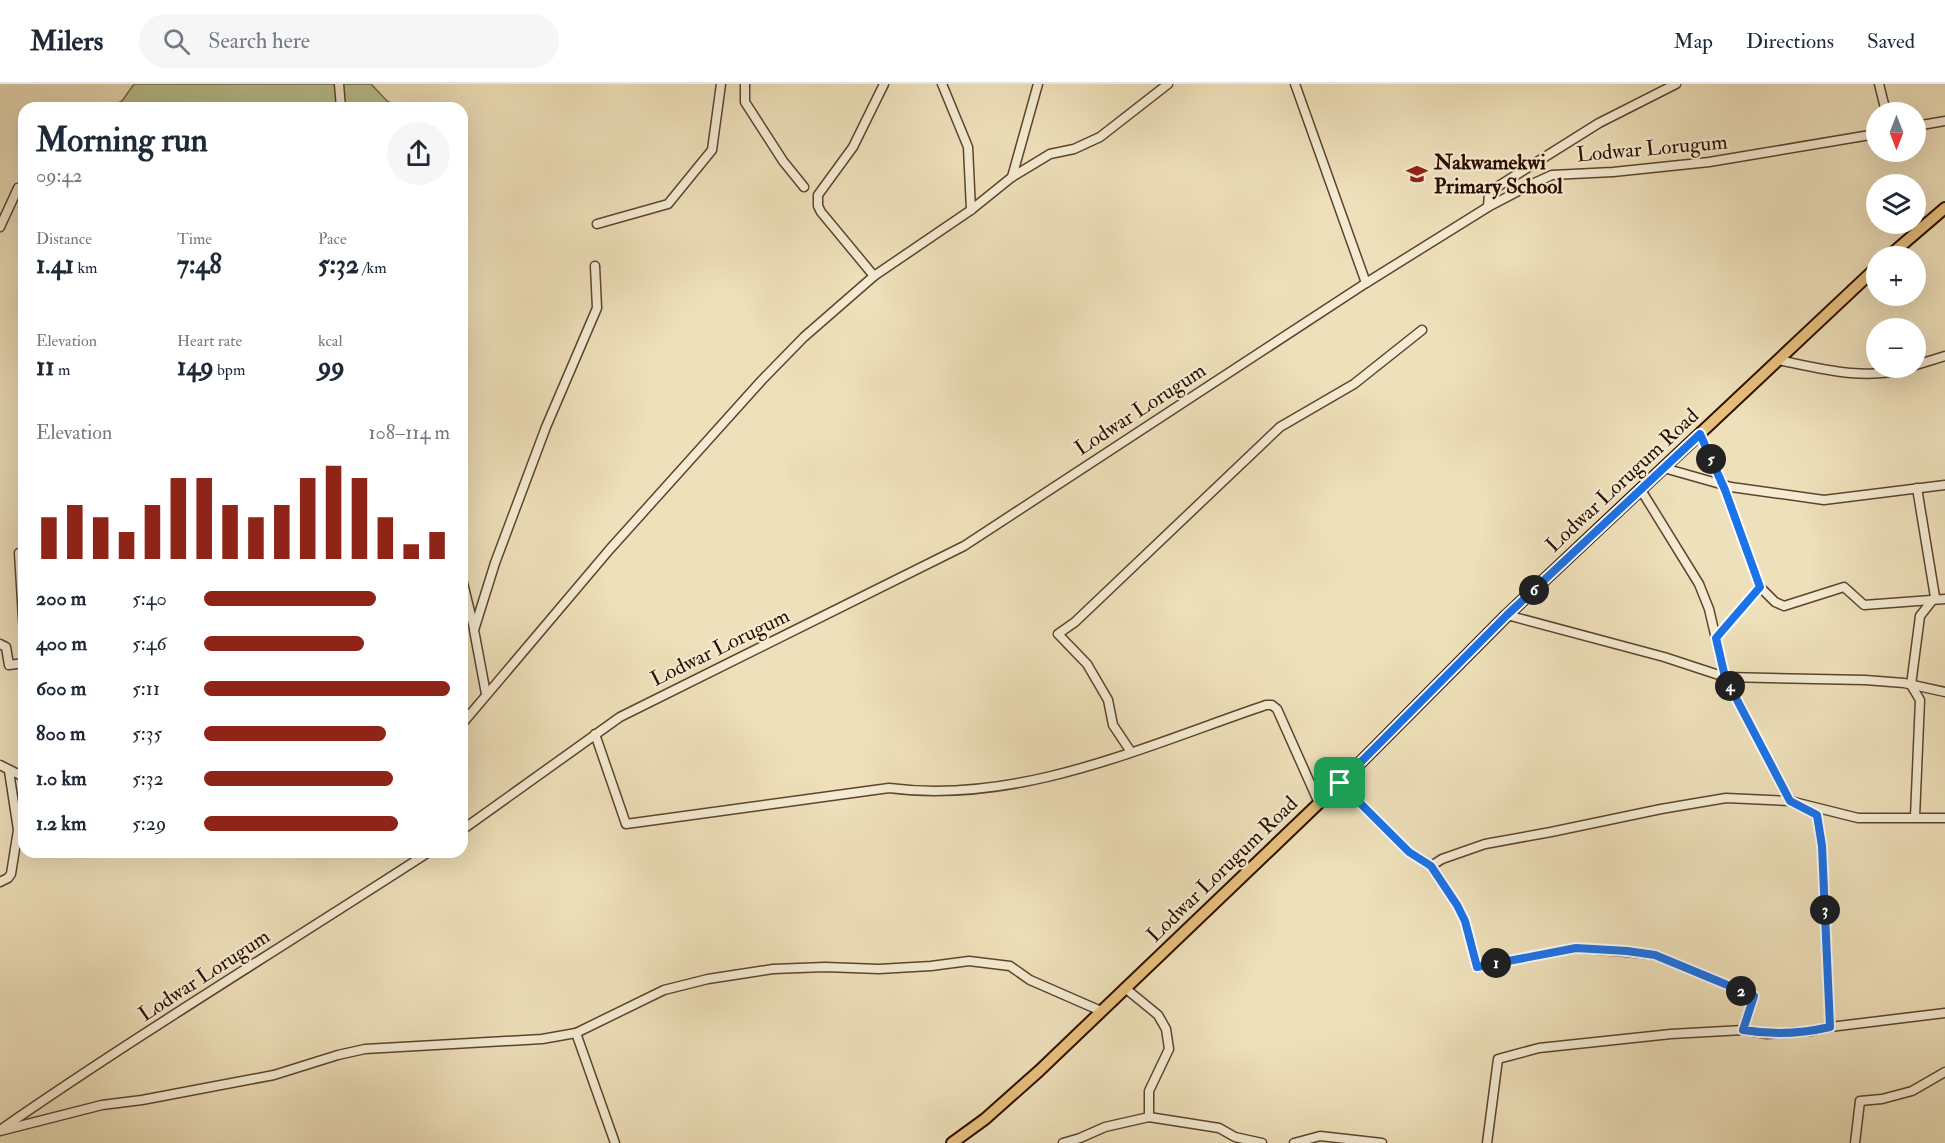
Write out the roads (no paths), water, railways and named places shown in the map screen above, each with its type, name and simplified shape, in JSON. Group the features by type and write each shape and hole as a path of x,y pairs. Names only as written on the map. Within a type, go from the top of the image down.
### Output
{"main road":[{"path":"1901,246 1945,208"},
{"name":"Lodwar Lorugum Road","path":"952,1143 985,1119 1024,1084 1340,783 1507,615 1866,277"}],"street":[{"path":"339,84 340,102"},
{"path":"597,224 668,204 712,150 721,84"},
{"path":"745,84 746,102 783,161 804,187"},
{"path":"874,276 821,212 818,195 853,147 884,84"},
{"path":"942,84 968,147 972,210"},
{"path":"1012,177 1038,84"},
{"path":"468,716 610,549 804,336 874,276 972,210 1012,177 1050,154 1074,149 1100,137 1168,84"},
{"path":"1295,84 1366,283"},
{"path":"1488,207 1489,192 1599,123 1676,84"},
{"path":"1879,84 1884,102"},
{"path":"1926,124 1945,121"},
{"name":"Lodwar Lorugum","path":"468,826 595,734 649,701 950,555 990,531 1366,283 1488,207 1552,175 1613,172 1709,162 1866,136"},
{"path":"0,226 18,188"},
{"path":"474,630 495,563 546,427 597,308 596,266"},
{"path":"1131,752 1113,725 1108,700 1087,664 1058,634 1075,622 1280,427 1354,384 1422,330"},
{"path":"1926,362 1945,356"},
{"path":"1779,360 1837,372 1866,373"},
{"path":"1700,434 1722,484 1760,587 1775,602 1784,606 1844,587 1864,605 1945,599"},
{"path":"1664,468 1722,484 1824,500 1945,485"},
{"path":"1915,818 1920,700 1911,685 1920,616 1935,597 1917,488"},
{"path":"1641,490 1699,584 1709,609 1725,677 1790,801 1817,815 1822,846 1830,1027"},
{"path":"1716,638 1760,587"},
{"path":"468,604 486,694"},
{"path":"1507,615 1664,657 1725,677 1865,680 1911,685 1945,692"},
{"path":"0,644 6,647 9,665 18,664"},
{"path":"595,734 626,824 889,788 924,792 964,792 981,789 1077,770 1257,708 1272,705 1277,709 1319,803"},
{"path":"0,765 18,775"},
{"path":"0,882 11,874 18,830 9,771"},
{"path":"1340,783 1409,852 1431,866 1465,921 1477,967 1576,948 1655,955 1754,996 1743,1030"},
{"path":"1431,866 1442,859 1485,844 1726,798 1790,801 1858,818 1945,818"},
{"name":"Lodwar Lorugum","path":"0,1131 100,1061 170,1019 420,858"},
{"path":"0,1131 110,1104 274,1075 365,1049 533,1040 576,1033 664,990 708,979 772,969 825,967 879,969 969,961 1010,966 1030,980 1101,1011"},
{"path":"1125,988 1158,1015 1166,1029 1169,1049 1149,1092 1149,1117"},
{"path":"1487,1143 1498,1059 1539,1048 1671,1034 1743,1030 1767,1034 1812,1031 1945,1013"},
{"path":"576,1033 615,1143"},
{"path":"1855,1143 1860,1101 1912,1092 1945,1072"},
{"path":"1063,1143 1105,1127 1149,1117 1220,1128 1235,1137 1262,1143"},
{"path":"1294,1143 1320,1136 1382,1143"}],"place":[{"name":"Nakwamekwi Primary School","path":"1417,174"}]}
